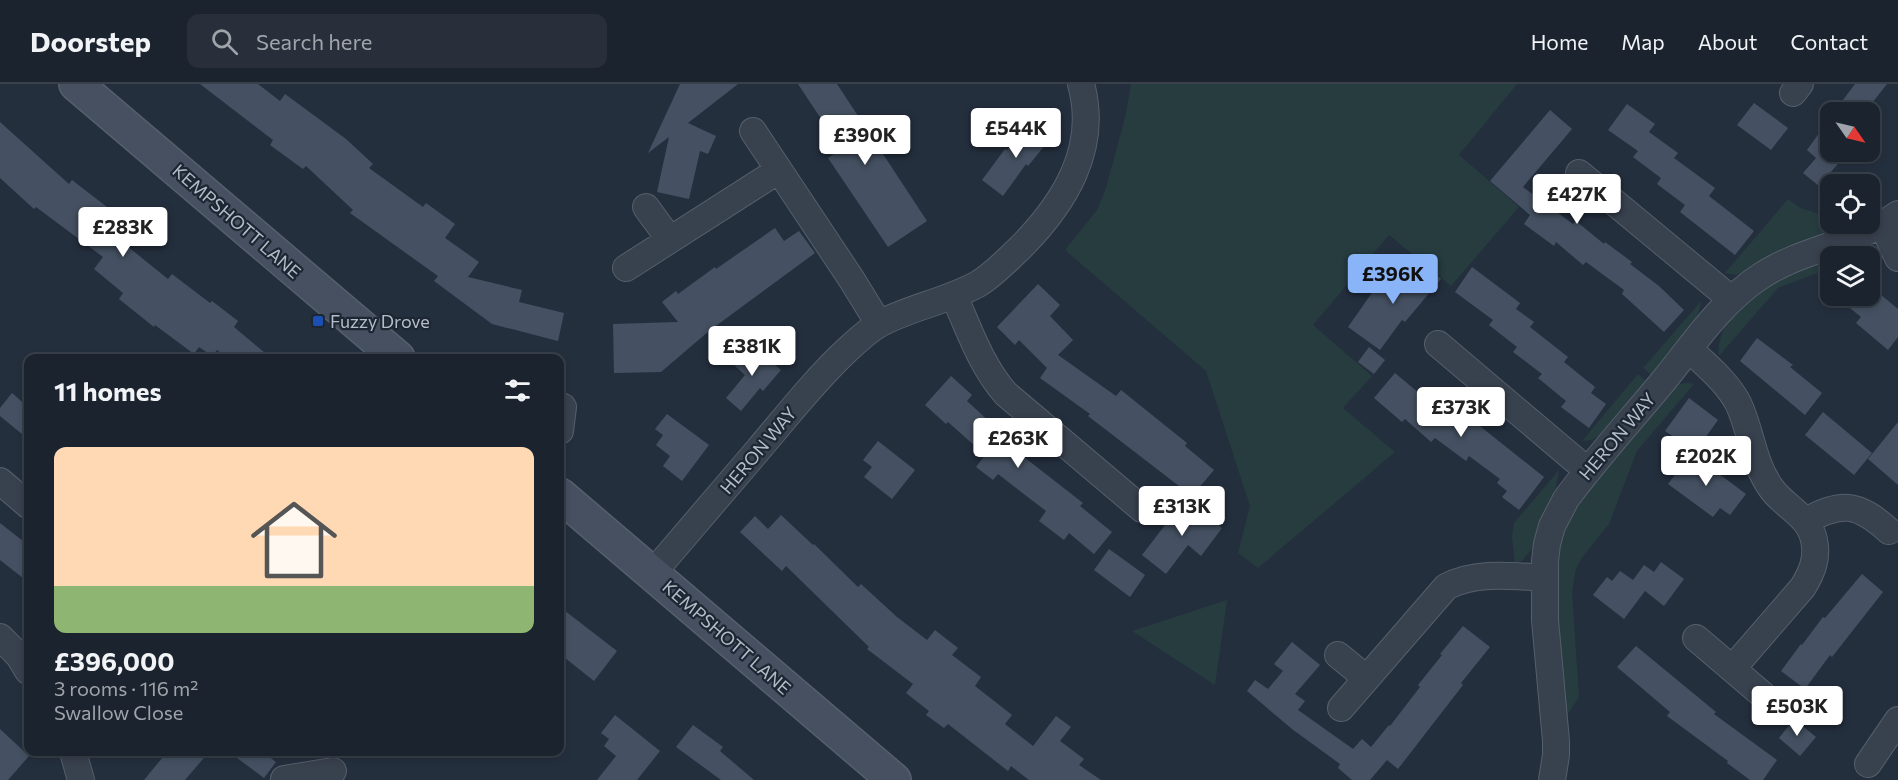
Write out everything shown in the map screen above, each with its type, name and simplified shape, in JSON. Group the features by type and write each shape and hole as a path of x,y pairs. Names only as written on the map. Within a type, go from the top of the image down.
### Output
{"street":[{"name":"KEMPSHOTT LANE","path":"76,84 393,354"},
{"name":"HERON WAY","path":"652,574 817,381 860,339 879,324 954,296 981,282 1012,256 1049,215 1069,187 1085,141 1085,107 1081,84"},
{"path":"753,131 879,324"},
{"path":"626,268 779,170"},
{"path":"1579,172 1731,299"},
{"path":"646,207 670,240"},
{"name":"HERON WAY","path":"1552,780 1556,741 1545,620 1545,578 1547,544 1558,512 1588,471 1731,299 1773,268 1890,219"},
{"path":"1890,219 1898,258"},
{"path":"954,296 987,368 1006,394 1142,509"},
{"path":"1438,344 1588,471"},
{"path":"1689,349 1733,394 1767,480 1777,496 1806,521 1811,529 1816,550 1811,573 1803,587 1732,669"},
{"name":"KEMPSHOTT LANE","path":"564,498 894,780"},
{"path":"1806,521 1830,509 1851,507 1868,514 1889,531"},
{"path":"1341,708 1446,587 1456,582 1480,578 1545,578"},
{"path":"0,636 20,656 24,664"},
{"path":"1696,639 1764,696"},
{"path":"1338,655 1366,678"},
{"path":"1868,765 1894,734"},
{"path":"74,756 81,780"},
{"path":"284,779 330,767"}],"green space":[{"path":"1131,84 1517,84 1459,155 1519,207 1451,286 1389,235 1313,325 1372,376 1343,408 1395,452 1258,568 1238,553 1250,506 1206,371 1065,250 1097,210 1105,191 1126,114"},
{"path":"1788,199 1800,208 1820,214 1820,234 1826,234 1779,251 1746,272 1736,275 1725,273"},
{"path":"1820,259 1820,272 1778,288 1719,356 1719,343 1729,321 1749,298 1776,279"},
{"path":"1702,300 1697,319 1652,376 1643,368"},
{"path":"1638,374 1647,382 1627,409 1600,435 1591,440 1582,441"},
{"path":"1687,383 1694,384 1637,451 1609,524 1581,559 1576,569 1572,592 1579,697 1565,718 1556,583 1557,552 1571,510 1672,389"},
{"path":"1559,470 1555,493 1546,509 1532,549 1522,561 1515,563 1512,537 1514,523"},
{"path":"1227,600 1215,685 1132,631"}],"building":[{"path":"200,84 258,84 280,101 285,94 346,139 373,164 369,168 423,207 426,203 455,224 445,238 479,262 468,277 522,290 519,302 564,313 558,341 492,324 434,281 438,276 350,213 353,210 306,166 303,169 270,145 273,140"},
{"path":"680,84 738,84 688,123 716,136 708,154 700,151 689,199 657,192 669,137 648,153"},
{"path":"798,84 837,84 927,221 888,247 828,158 841,149"},
{"path":"1855,84 1887,84 1873,102 1842,102"},
{"path":"1754,103 1788,128 1771,150 1737,125"},
{"path":"1627,104 1655,124 1649,132 1678,153 1674,158 1715,188 1709,196 1754,231 1735,255 1680,212 1685,205 1657,184 1661,178 1633,157 1638,151 1608,130"},
{"path":"1550,110 1572,129 1523,187 1573,224 1576,221 1604,244 1605,242 1632,262 1630,264 1659,286 1684,310 1664,332 1622,294 1624,290 1586,262 1583,265 1556,242 1554,246 1524,224 1530,215 1490,181"},
{"path":"0,122 69,184 72,180 107,207 96,221 168,279 172,274 238,321 234,327 266,354 222,354 217,350 214,354 209,354 199,347 194,354 155,325 154,327 119,299 123,293 94,269 103,257 36,207 34,209 0,178"},
{"path":"1031,122 1051,138 1028,166 1026,164 1003,196 982,180 1005,149 1007,150"},
{"path":"1820,132 1820,162 1839,162 1829,174 1820,174 1819,186 1803,173 1816,158 1807,150"},
{"path":"775,228 784,241 799,231 815,253 709,331 661,372 614,373 613,324 678,322 662,302 676,291 678,294"},
{"path":"1418,259 1441,279 1405,322 1402,320 1380,350 1348,327 1381,280 1392,289"},
{"path":"1472,267 1520,303 1516,309 1534,322 1530,327 1568,357 1564,362 1595,387 1591,393 1606,404 1589,428 1561,407 1566,401 1538,378 1542,374 1513,352 1517,347 1489,325 1493,320 1455,292"},
{"path":"1038,284 1060,305 1050,316 1073,340 1058,355 1116,396 1121,390 1187,443 1185,446 1214,470 1192,496 1088,416 1090,414 1040,378 1047,368 1019,340 1015,345 997,327"},
{"path":"1880,294 1898,309 1898,337 1888,350 1856,323 1861,317 1847,306 1880,306"},
{"path":"1757,338 1793,365 1790,367 1822,393 1805,415 1740,361"},
{"path":"752,344 781,370 763,391 760,388 741,411 726,398 745,375 734,365"},
{"path":"1369,347 1385,360 1374,374 1358,362"},
{"path":"1395,373 1426,399 1432,393 1457,417 1461,411 1544,477 1519,510 1502,497 1507,491 1497,483 1500,479 1469,456 1466,461 1435,438 1431,442 1405,419 1402,422 1374,398"},
{"path":"951,376 972,395 967,401 991,423 987,428 1083,503 1080,506 1112,532 1094,554 1069,533 1064,540 1039,521 1046,511 998,474 993,480 976,467 985,455 925,405"},
{"path":"12,393 24,404 24,436 0,416 0,408"},
{"path":"1689,398 1718,420 1695,452 1665,431"},
{"path":"1823,412 1872,453 1854,475 1805,435"},
{"path":"667,414 709,445 682,481 663,466 670,456 656,445 663,435 655,429"},
{"path":"1898,422 1898,485 1868,459"},
{"path":"878,441 915,470 892,499 864,477 872,467 863,460"},
{"path":"1691,453 1746,494 1730,515 1720,508 1713,517 1668,484"},
{"path":"1185,499 1222,528 1201,556 1188,545 1166,574 1142,555"},
{"path":"781,515 858,587 861,584 897,617 927,640 935,630 958,648 952,655 981,677 975,686 1012,715 1005,724 1033,746 1056,716 1071,727 1060,741 1084,759 1079,765 1101,780 1029,780 1011,766 1008,771 948,724 944,728 926,715 929,711 906,693 913,684 867,649 869,647 786,566 782,571 740,532 755,516 768,529"},
{"path":"0,523 24,542 24,579 0,560"},
{"path":"1109,549 1145,575 1130,597 1094,570"},
{"path":"1661,562 1684,579 1664,606 1645,591 1624,619 1593,595 1607,577 1612,581 1620,571 1633,580 1644,565 1654,572"},
{"path":"1862,574 1883,592 1832,657 1830,655 1805,689 1781,671 1823,617 1825,618"},
{"path":"564,610 617,651 594,681 564,657"},
{"path":"1463,626 1490,647 1398,769 1387,760 1370,780 1352,780 1338,768 1340,764 1292,729 1247,691 1255,680 1268,689 1283,671 1274,664 1292,642 1320,665 1295,694 1305,701 1298,710 1353,749 1362,739 1371,747 1420,687 1418,685"},
{"path":"1636,646 1716,712 1714,714 1777,760 1763,780 1750,780 1727,763 1728,761 1667,716 1670,712 1617,667"},
{"path":"615,715 660,751 637,780 597,780 616,756 604,746 609,739 601,733"},
{"path":"1794,719 1816,737 1800,756 1779,738"},
{"path":"693,725 723,747 720,751 754,780 721,780 676,747"},
{"path":"0,729 24,751 24,756 29,756 8,780 0,780"},
{"path":"164,756 206,756 185,780 144,780"},
{"path":"234,756 268,756 276,762 264,778"}],"place":[{"name":"Fuzzy Drove","path":"318,321"}]}
